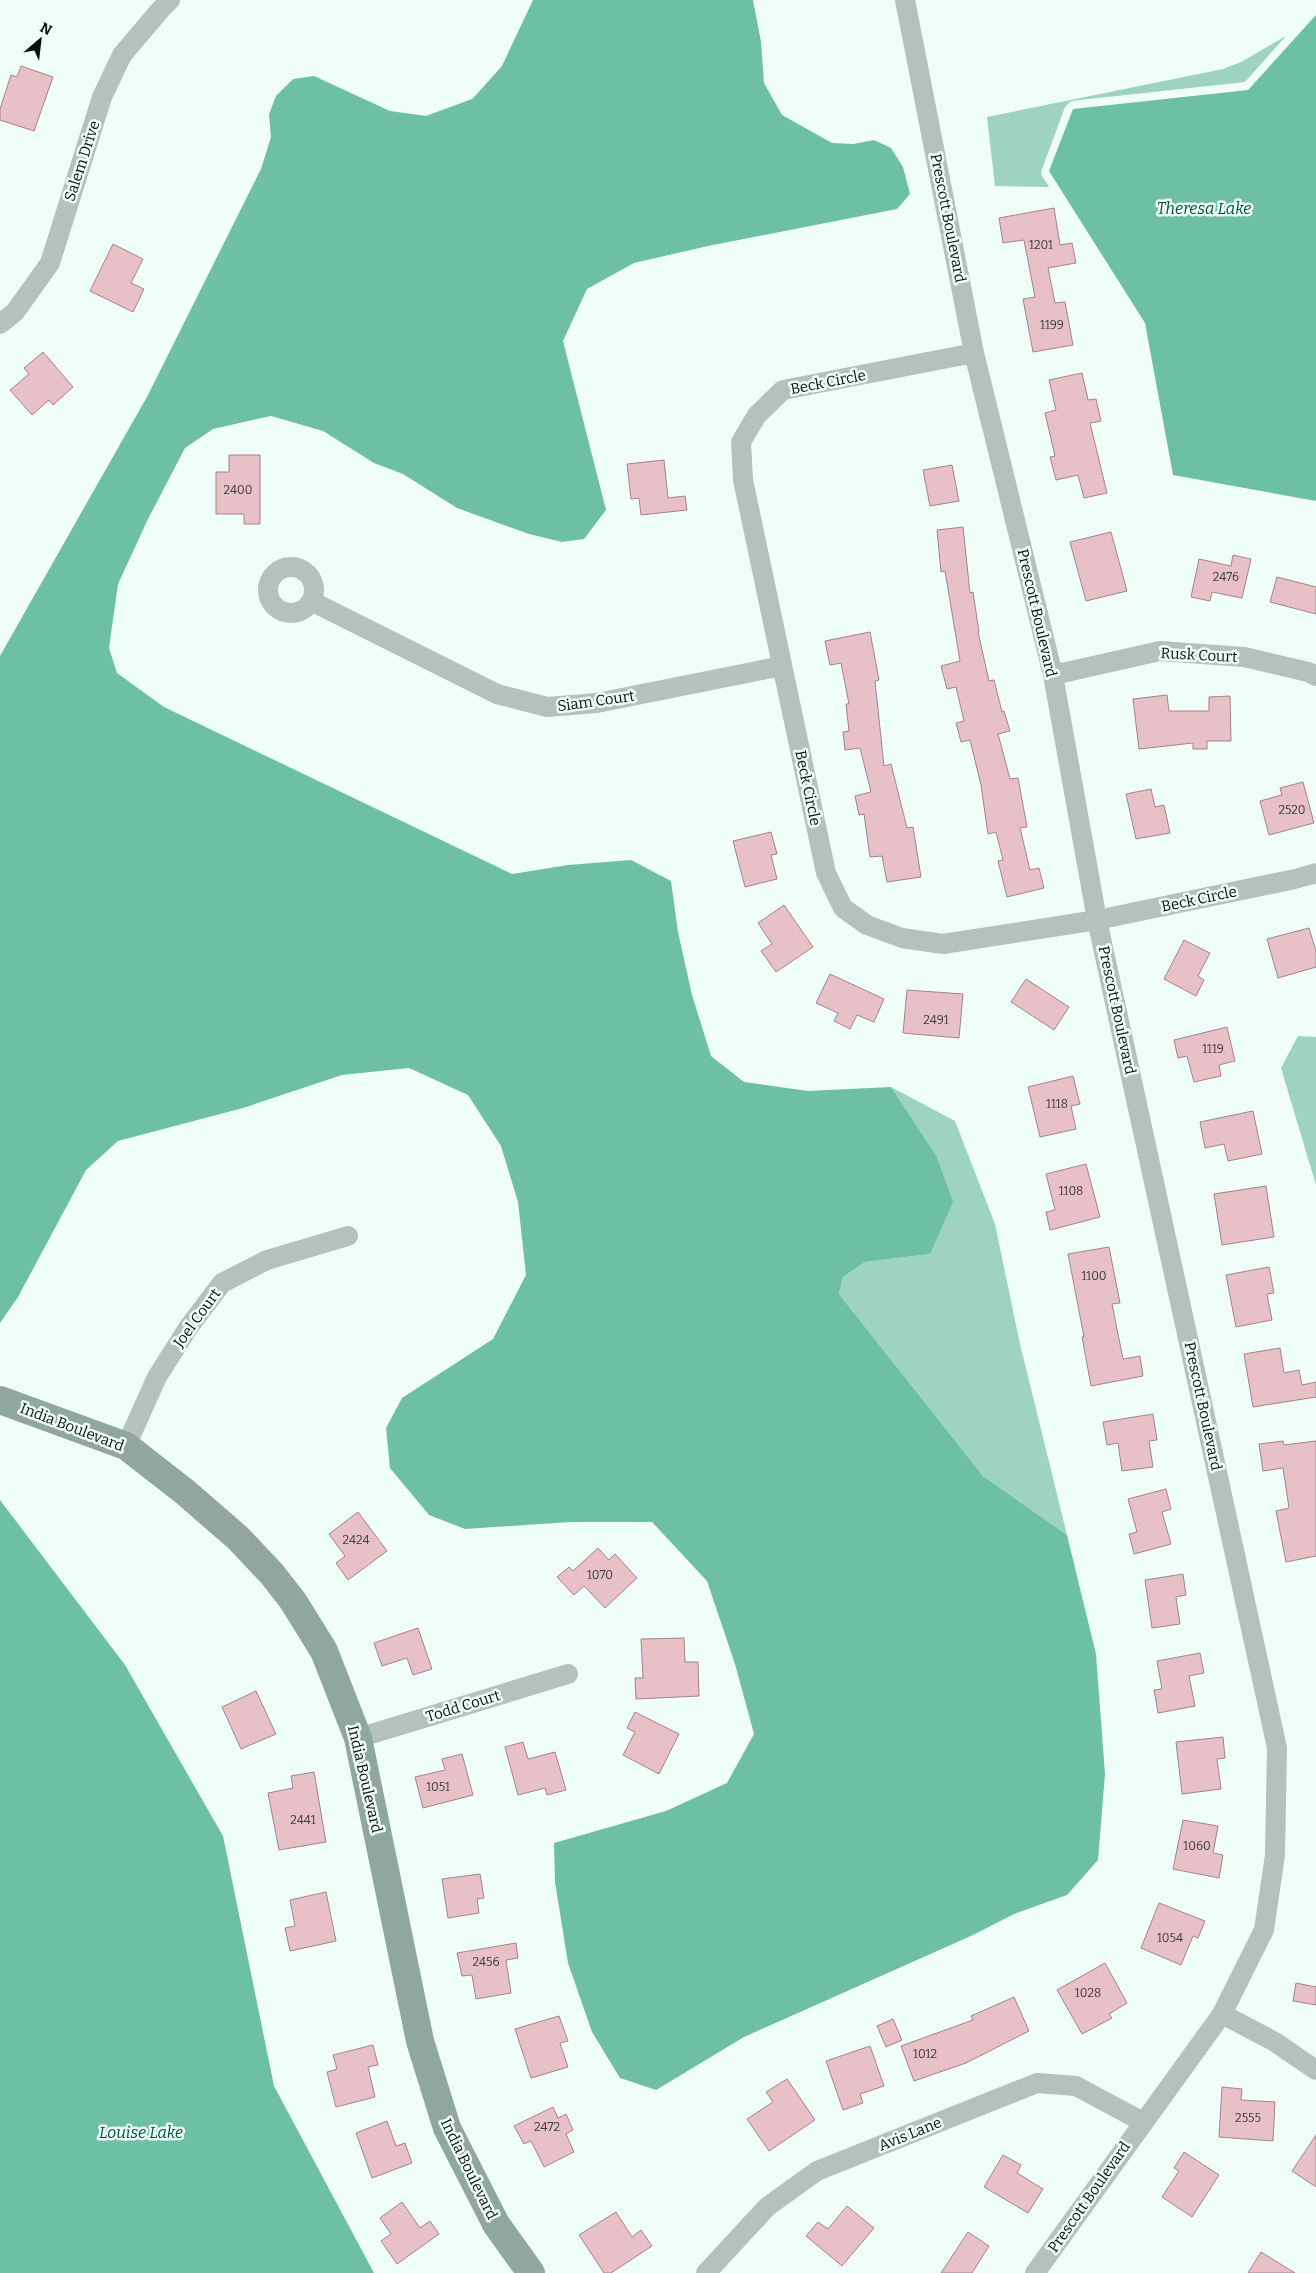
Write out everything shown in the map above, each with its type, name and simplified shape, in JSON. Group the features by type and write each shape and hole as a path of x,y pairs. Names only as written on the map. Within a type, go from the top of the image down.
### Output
{"street":[{"name":"Salem Drive","path":"0,324 15,312 50,263 102,97 122,55 161,8 170,0"},
{"name":"Prescott Boulevard","path":"905,0 974,353 1052,675 1097,920 1277,1748 1275,1855 1264,1930 1222,2014 1035,2273"},
{"name":"Beck Circle","path":"974,353 783,390 757,416 741,442 743,480 826,873 843,908 867,925 902,938 943,944 1097,920 1316,873"},
{"name":"Siam Court","path":"311,601 497,694 547,707 597,704 782,666"},
{"name":"Rusk Court","path":"1052,675 1160,651 1244,656 1308,672 1316,676"},
{"name":"Joel Court","path":"126,1446 157,1377 188,1328 222,1283 267,1260 348,1236"},
{"name":"India Boulevard","path":"0,1400 126,1446 185,1492 238,1538 272,1574 293,1601 324,1651 358,1738 420,2041 447,2128 496,2224 531,2273"},
{"name":"Todd Court","path":"358,1738 568,1674"},
{"path":"1222,2014 1274,2042 1316,2070"},
{"name":"Avis Lane","path":"706,2273 767,2207 817,2171 1037,2083 1076,2086 1143,2122"}],"shaded area":[{"path":"1286,36 1245,82 1071,101 1065,107 1042,169 1041,174 1049,187 995,186 987,117 1223,69 1241,62"},
{"path":"1298,1036 1316,1037 1316,1185 1281,1068"},
{"path":"891,1087 955,1121 995,1224 1020,1344 1067,1535 983,1476 839,1294 843,1277 865,1262 930,1254 936,1155"}],"water":[{"path":"533,0 753,0 761,42 764,83 782,115 832,143 853,144 874,140 891,148 903,167 910,194 897,209 708,246 634,263 587,289 563,341 606,510 584,539 562,542 529,534 457,508 403,474 374,463 323,431 271,416 213,429 185,448 148,519 118,584 109,648 117,673 164,707 512,874 568,865 631,860 671,881 678,932 692,995 711,1056 744,1082 808,1091 891,1087 936,1155 953,1202 930,1254 865,1262 843,1277 839,1294 983,1476 1067,1535 1096,1654 1105,1774 1098,1860 1067,1895 1014,1914 973,1935 744,2037 656,2090 620,2078 592,2032 568,1963 555,1882 554,1843 666,1811 727,1783 754,1734 735,1664 707,1581 652,1522 571,1522 465,1529 429,1515 390,1468 386,1428 402,1398 493,1339 526,1275 518,1202 501,1146 468,1095 409,1068 342,1075 243,1108 118,1141 86,1170 18,1297 0,1323 0,656 148,395 261,169 271,137 269,114 276,96 293,79 314,76 390,111 426,116 472,99 502,66"},
{"name":"Theresa Lake","path":"1316,15 1316,501 1173,475 1145,323 1049,171 1073,109 1248,90"},
{"name":"Louise Lake","path":"0,1500 125,1665 223,1836 274,2086 374,2273 0,2273"}],"building":[{"path":"21,66 53,77 34,131 0,120 0,109 11,75 17,77"},
{"path":"1054,208 1060,245 1072,243 1076,263 1048,268 1055,303 1065,302 1073,345 1033,352 1023,299 1035,297 1024,240 1003,243 999,218"},
{"path":"113,244 143,259 131,283 144,289 133,312 90,291"},
{"path":"43,352 73,387 53,405 49,400 32,415 10,390 29,374 24,368"},
{"path":"1082,373 1088,400 1096,399 1101,421 1090,423 1107,493 1084,498 1078,475 1056,480 1050,457 1055,456 1045,413 1056,410 1049,380"},
{"path":"229,455 260,455 260,524 244,524 244,514 216,514 216,472 229,472"},
{"path":"664,460 668,498 685,496 687,510 641,515 639,498 631,499 627,464"},
{"path":"952,465 959,501 930,506 923,470"},
{"path":"963,527 970,593 973,592 978,632 989,681 994,680 1002,712 1004,711 1010,731 998,734 1010,779 1018,778 1027,827 1020,828 1030,870 1039,868 1044,888 1007,897 998,861 1003,860 996,832 988,834 981,785 970,740 961,742 956,723 964,721 956,687 947,689 941,666 960,661 945,571 941,572 937,530"},
{"path":"1111,532 1127,591 1086,601 1070,542"},
{"path":"1233,555 1251,559 1242,598 1212,592 1210,601 1191,597 1199,559 1231,566"},
{"path":"1277,577 1316,587 1316,614 1270,602"},
{"path":"870,632 879,680 875,681 884,766 891,764 907,828 913,827 921,877 887,882 882,856 870,857 864,814 859,815 855,796 871,792 860,748 845,750 843,732 849,731 846,704 849,704 841,663 830,665 825,641"},
{"path":"1167,695 1169,711 1209,711 1209,697 1230,696 1231,741 1207,741 1207,749 1193,749 1193,743 1139,749 1133,699"},
{"path":"1303,782 1314,823 1269,835 1260,801 1282,795 1280,788"},
{"path":"1151,789 1155,807 1164,805 1170,833 1136,839 1126,794"},
{"path":"771,832 777,854 771,855 777,879 745,887 733,841"},
{"path":"784,905 813,947 776,972 761,951 772,944 758,923"},
{"path":"1309,928 1316,951 1316,967 1278,978 1267,939"},
{"path":"1184,940 1210,953 1198,976 1204,980 1196,996 1164,979"},
{"path":"830,974 884,999 874,1022 857,1015 850,1029 834,1021 838,1013 816,1003"},
{"path":"1026,979 1069,1007 1054,1030 1011,1002"},
{"path":"907,990 963,994 959,1038 903,1033"},
{"path":"1227,1027 1235,1061 1219,1065 1221,1076 1194,1082 1187,1056 1178,1058 1174,1040"},
{"path":"1073,1076 1080,1104 1071,1106 1076,1129 1040,1137 1028,1087"},
{"path":"1253,1111 1262,1154 1228,1161 1224,1144 1205,1148 1200,1122"},
{"path":"1086,1164 1100,1217 1050,1230 1046,1212 1055,1210 1046,1174"},
{"path":"1266,1186 1274,1237 1222,1245 1214,1194"},
{"path":"1109,1247 1120,1303 1112,1304 1123,1359 1140,1356 1143,1376 1091,1386 1082,1337 1084,1337 1068,1254"},
{"path":"1269,1267 1274,1293 1267,1294 1272,1320 1236,1327 1226,1275"},
{"path":"1280,1348 1284,1373 1299,1370 1302,1385 1316,1382 1316,1397 1253,1407 1244,1354"},
{"path":"1153,1414 1157,1440 1149,1441 1153,1467 1122,1471 1118,1443 1107,1445 1103,1422"},
{"path":"1283,1441 1284,1445 1316,1441 1316,1556 1286,1562 1276,1511 1289,1508 1283,1468 1263,1471 1259,1444"},
{"path":"1166,1489 1171,1509 1162,1512 1171,1544 1134,1554 1129,1534 1137,1532 1128,1499"},
{"path":"358,1512 387,1551 348,1580 336,1563 345,1556 329,1534"},
{"path":"598,1548 609,1560 615,1554 637,1578 605,1608 584,1586 574,1595 557,1577 569,1567 573,1571"},
{"path":"1183,1574 1186,1595 1176,1597 1180,1624 1152,1628 1145,1580"},
{"path":"418,1628 432,1669 413,1675 407,1658 382,1666 374,1643"},
{"path":"684,1638 685,1662 698,1662 699,1696 636,1699 635,1678 643,1678 641,1639"},
{"path":"1200,1653 1204,1673 1189,1676 1195,1706 1158,1713 1154,1690 1162,1689 1157,1661"},
{"path":"256,1691 276,1734 241,1749 222,1707"},
{"path":"635,1712 679,1734 659,1774 623,1755 635,1732 627,1728"},
{"path":"1223,1737 1225,1758 1217,1759 1221,1789 1182,1794 1176,1742"},
{"path":"523,1742 528,1759 555,1752 566,1790 547,1795 545,1788 518,1795 505,1747"},
{"path":"462,1754 473,1795 423,1808 415,1777 445,1770 442,1759"},
{"path":"314,1772 326,1842 279,1850 268,1793 293,1788 291,1776"},
{"path":"1183,1820 1218,1826 1213,1853 1223,1855 1219,1878 1173,1869"},
{"path":"480,1874 484,1898 477,1899 479,1913 448,1918 442,1879"},
{"path":"326,1892 336,1941 290,1951 285,1928 295,1926 290,1900"},
{"path":"1159,1903 1205,1921 1198,1938 1193,1936 1181,1965 1141,1948"},
{"path":"516,1943 518,1958 506,1960 511,1993 476,1999 472,1975 462,1976 457,1953"},
{"path":"1105,1963 1127,2003 1109,2014 1112,2018 1082,2034 1057,1990"},
{"path":"1296,1983 1316,1987 1316,2005 1293,2001"},
{"path":"1014,1997 1029,2031 966,2063 914,2081 901,2046 973,2020 971,2016"},
{"path":"559,2016 568,2041 560,2043 568,2067 531,2078 515,2029"},
{"path":"893,2019 902,2040 886,2047 877,2026"},
{"path":"373,2045 378,2065 368,2067 375,2097 336,2107 327,2072 337,2069 333,2055"},
{"path":"870,2046 884,2086 860,2094 863,2103 843,2110 826,2061"},
{"path":"787,2079 815,2120 769,2151 747,2119 773,2102 766,2092"},
{"path":"1222,2087 1242,2089 1241,2100 1275,2102 1273,2141 1219,2137"},
{"path":"553,2107 558,2118 566,2114 573,2130 566,2134 574,2152 544,2167 531,2141 524,2144 514,2126"},
{"path":"387,2121 396,2146 405,2143 412,2163 372,2178 356,2133"},
{"path":"1316,2135 1316,2187 1292,2171"},
{"path":"1184,2152 1219,2175 1192,2217 1162,2197 1179,2171 1174,2168"},
{"path":"1003,2155 1021,2165 1017,2173 1043,2189 1028,2213 984,2187"},
{"path":"402,2202 420,2228 430,2221 439,2234 397,2264 381,2241 391,2234 380,2218"},
{"path":"847,2206 874,2228 842,2266 806,2236 818,2222 828,2229"},
{"path":"616,2212 632,2237 641,2230 652,2246 611,2273 604,2273 579,2235"},
{"path":"968,2232 989,2246 972,2273 941,2273"},
{"path":"1261,2252 1295,2273 1248,2273"}]}
